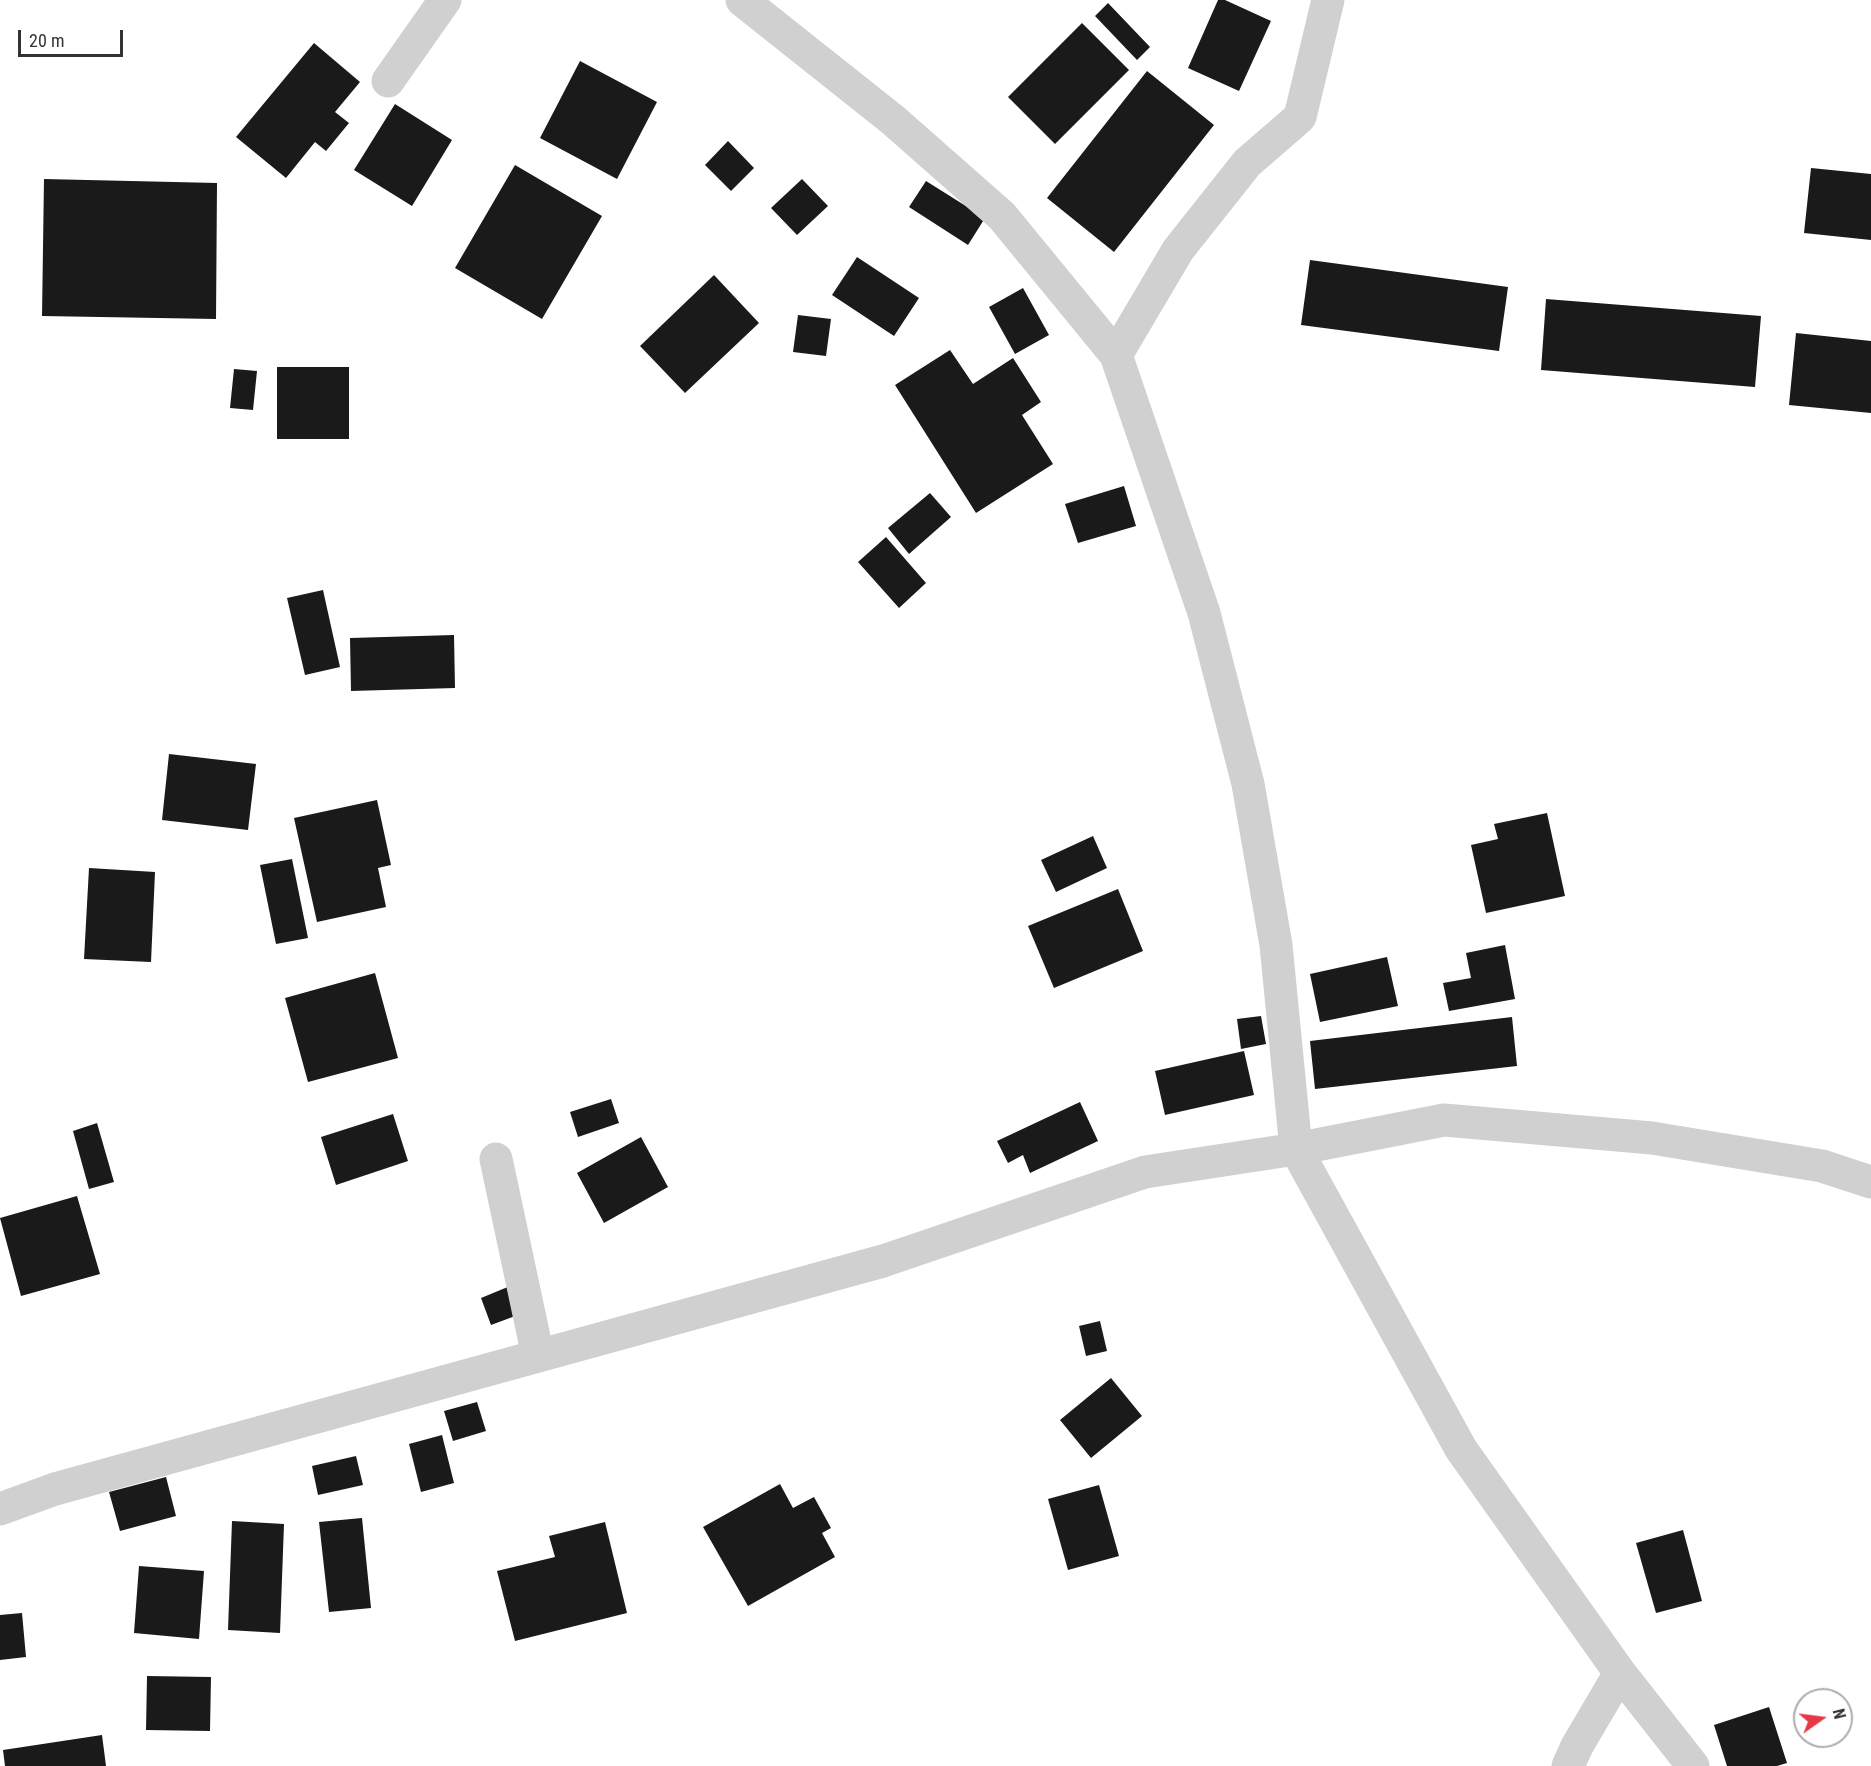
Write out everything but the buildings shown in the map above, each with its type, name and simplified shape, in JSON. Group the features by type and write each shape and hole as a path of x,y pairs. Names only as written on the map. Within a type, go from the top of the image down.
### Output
{"street":[{"path":"388,81 445,0"},
{"path":"742,0 893,120 1002,216 1116,355 1204,613 1248,784 1276,945 1296,1149 1461,1449 1620,1673 1693,1766"},
{"path":"1116,355 1178,250 1247,163 1300,117 1328,0"},
{"path":"0,1509 67,1486 883,1261 1145,1172 1296,1149 1444,1120 1652,1138 1822,1166 1871,1182"},
{"path":"496,1158 538,1356"},
{"path":"1568,1766 1577,1746 1620,1673"}]}
